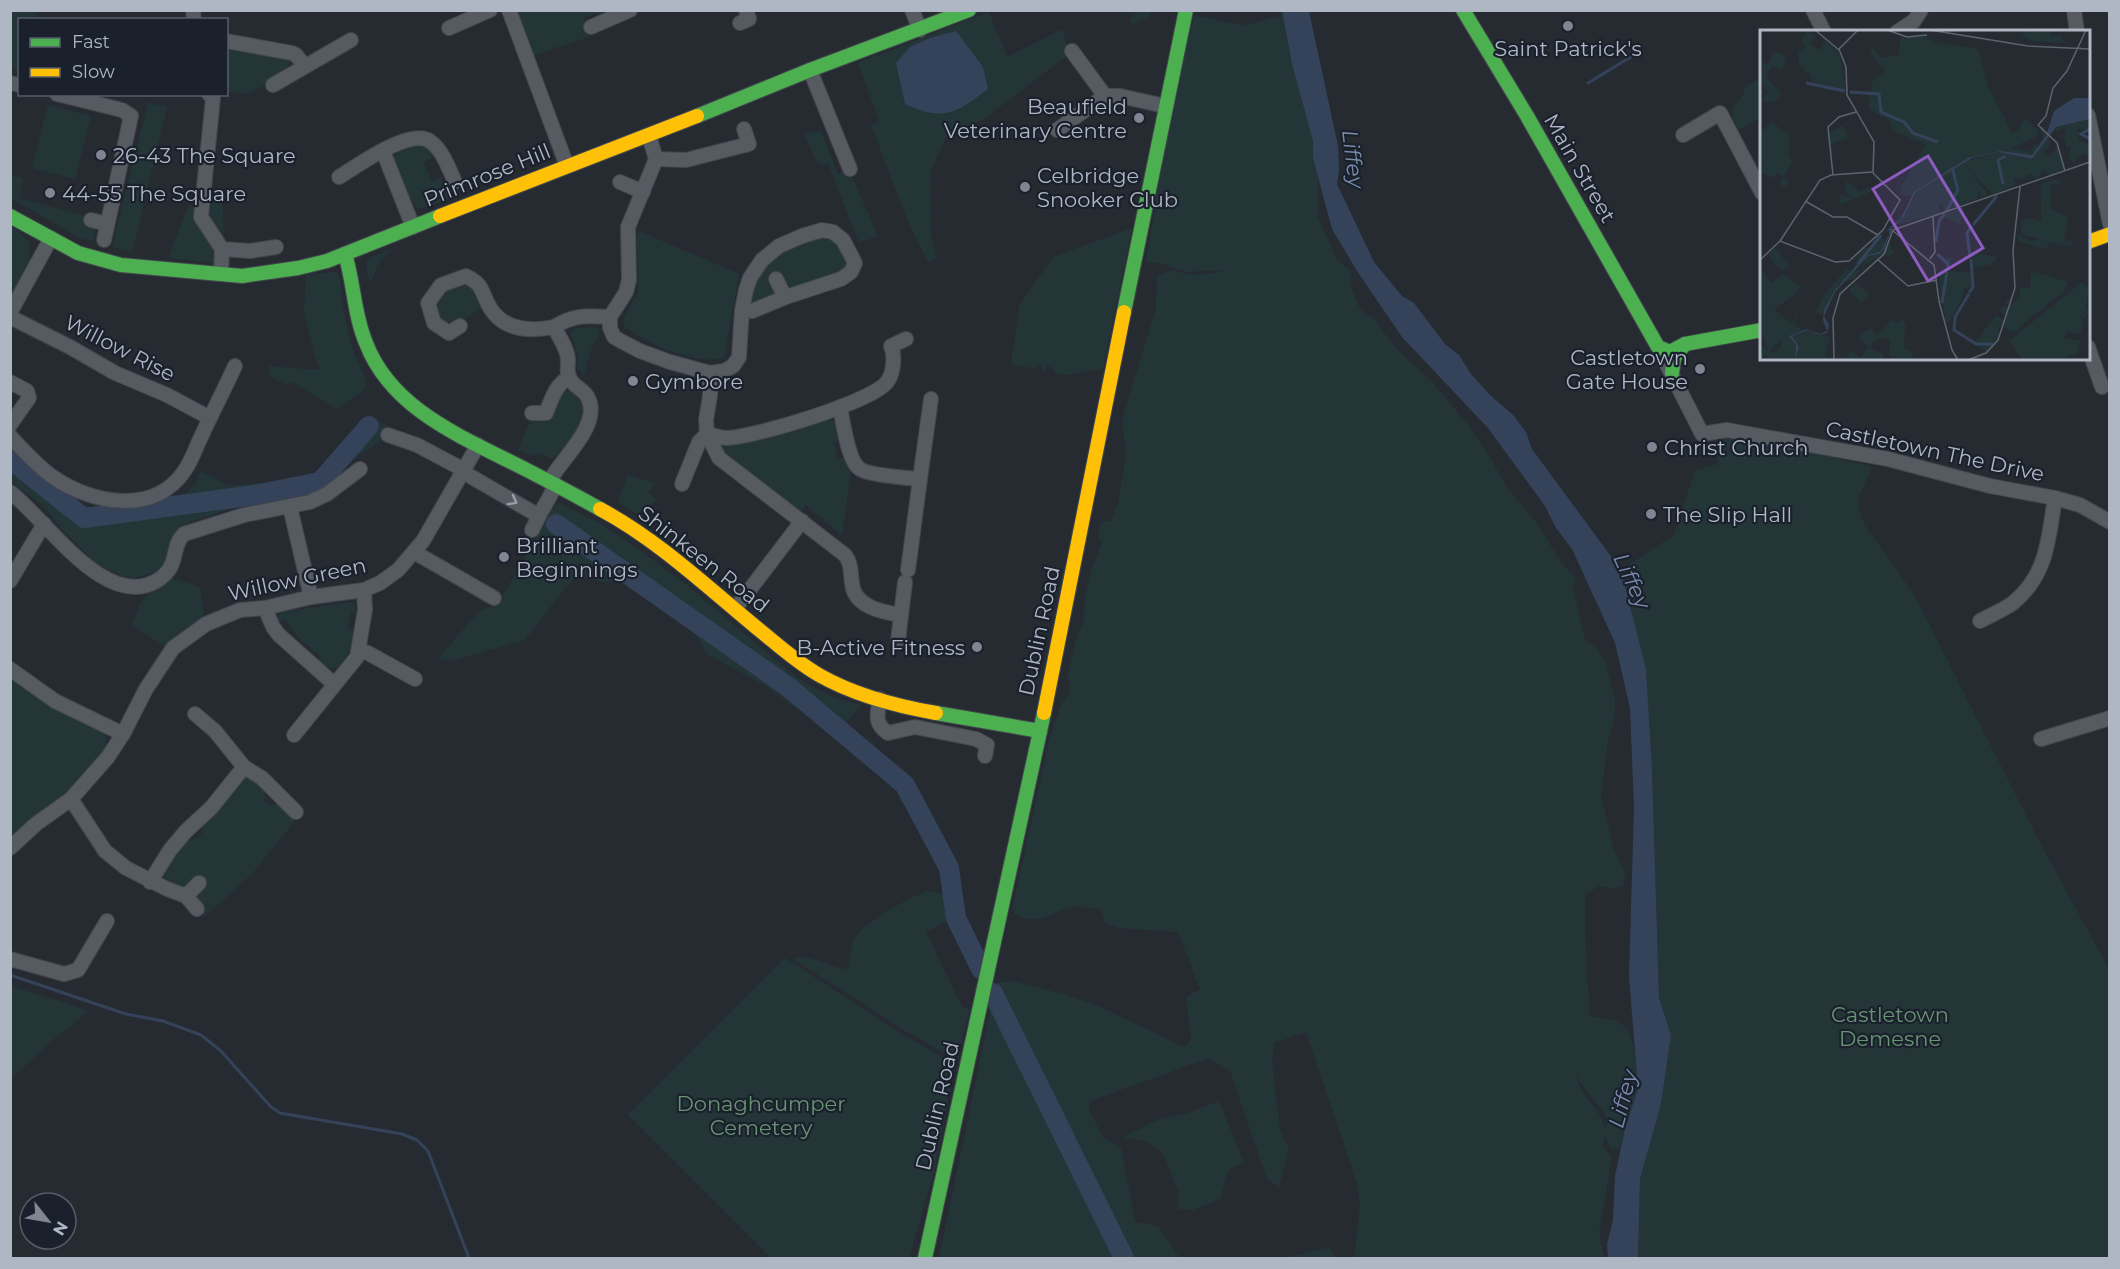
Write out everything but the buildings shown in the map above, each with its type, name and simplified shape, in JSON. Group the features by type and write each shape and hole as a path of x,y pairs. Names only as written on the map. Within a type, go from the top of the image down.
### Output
{"main road":[{"name":"Primrose Hill","path":"10,216 78,253 121,265 242,276 298,268 345,254 649,136 810,70 969,10"},
{"name":"Dublin Road","path":"925,1258 1040,731 1186,10"},
{"name":"Main Street","path":"1463,10 1527,116 1658,347"},
{"path":"2090,241 2109,234"},
{"name":"Shinkeen Road","path":"345,254 365,343 384,377 400,396 420,412 448,430 638,530 804,666 841,685 880,699 944,714 1040,731"},
{"path":"1658,347 1670,352 1685,344 1760,330"},
{"path":"1672,374 1674,358 1685,344"}],"street":[{"path":"449,28 490,10"},
{"path":"509,10 567,166"},
{"path":"591,27 630,10"},
{"path":"1813,10 1818,29"},
{"path":"1900,30 1914,21 1921,10"},
{"path":"2074,10 2077,30"},
{"path":"918,12 920,30"},
{"path":"273,85 351,40"},
{"path":"228,41 291,53 296,55 305,66"},
{"path":"1072,51 1105,96"},
{"path":"810,70 850,169"},
{"path":"65,96 122,110 131,116 104,240"},
{"path":"211,96 213,98 201,217 222,249 221,274"},
{"path":"1057,130 1105,96 1120,96 1165,106"},
{"path":"1683,135 1723,111 1760,191"},
{"path":"2090,126 2109,224"},
{"path":"656,159 686,160 749,144 744,129"},
{"path":"649,136 656,159 628,227 629,273 626,292 610,317 610,328 614,336 640,351 710,373 724,371 733,366 739,357 742,310 746,290 750,278 762,260 779,246 822,230 838,235 848,246 855,263 851,272 841,279 785,297 752,311"},
{"path":"339,177 394,145 417,137 425,138 433,143 445,160 455,182"},
{"path":"384,151 413,227"},
{"path":"620,182 643,192"},
{"path":"91,220 107,224"},
{"path":"10,315 51,238"},
{"path":"222,249 250,250 276,247"},
{"path":"452,335 434,323 428,303 441,285 466,276 478,282 489,307 507,324 521,330 554,327 577,316 610,317"},
{"path":"776,279 785,297"},
{"name":"Willow Rise","path":"10,315 115,373 167,395 210,418"},
{"path":"532,530 552,484 588,426 591,410 588,397 569,378 568,359 554,327"},
{"path":"707,434 725,438 765,430 805,420 840,407 885,385 891,374 893,352 891,346 906,339"},
{"name":"Castletown The Drive","path":"1658,347 1702,434 1727,430 1888,459 1990,486 2080,505 2109,522"},
{"path":"2090,353 2102,387"},
{"path":"10,436 29,457 64,484 106,499 133,501 151,497 169,488 185,471 235,366"},
{"path":"710,373 707,434 719,458 845,555 851,562 853,590 858,598 875,610 902,615"},
{"path":"532,412 546,413 558,387 569,378"},
{"path":"10,382 27,391 29,398 10,425"},
{"path":"898,641 930,399"},
{"path":"840,407 852,458 857,467 867,472 920,479"},
{"path":"682,484 699,442 707,434"},
{"path":"388,435 417,446 539,516"},
{"name":"Willow Green","path":"10,848 36,824 71,799 108,757 123,734 146,689 173,648 206,624 240,610 265,608 311,597 364,590 380,582 398,570 415,551 438,517 478,445"},
{"path":"10,492 30,508 72,554 99,574 127,587 148,584 170,570 180,538 184,534 244,515 290,507 327,494 360,469"},
{"path":"1980,621 2011,604 2033,580 2048,548 2055,498"},
{"path":"290,507 311,597"},
{"path":"735,609 802,520"},
{"path":"10,581 44,524"},
{"path":"415,551 494,598"},
{"path":"294,735 357,657 365,610 364,590"},
{"path":"265,608 279,635 334,684"},
{"path":"359,650 415,678"},
{"path":"10,669 55,701 123,734"},
{"path":"880,699 876,718 881,728 888,733 915,727 975,739 987,745 985,756"},
{"path":"195,714 215,731 244,766 262,778 296,812"},
{"path":"2041,739 2109,718"},
{"path":"150,882 170,850 186,831 211,808 244,766"},
{"path":"71,799 105,850 126,868 150,882 186,896 197,909"},
{"path":"186,896 199,883"},
{"path":"10,959 64,974 78,970 106,921"}],"green space":[{"path":"11,10 36,11 34,18 18,18 18,70 11,68"},
{"path":"519,10 619,11 599,19 597,13 583,18 588,37 534,55 520,27"},
{"path":"1138,11 1150,11 1148,19 1140,20 1134,26 1129,20"},
{"path":"989,12 1007,57 1063,29 1068,55 985,118 945,139 930,173 931,234 937,259 928,262 909,224 871,125 879,121 858,63"},
{"path":"1194,16 1242,25 1274,16 1276,19 1283,16 1292,64 1313,141 1313,158 1318,177 1318,217 1337,260 1352,272 1350,283 1357,303 1362,311 1373,318 1395,347 1432,382 1469,426 1508,489 1536,522 1561,562 1576,579 1573,587 1585,640 1596,648 1605,661 1615,700 1614,720 1608,740 1601,796 1613,847 1626,875 1623,886 1612,888 1598,886 1585,896 1586,970 1590,1008 1588,1016 1618,1021 1628,1030 1634,1048 1638,1089 1620,1149 1610,1148 1605,1135 1603,1148 1612,1156 1599,1232 1604,1258 1354,1258 1360,1206 1357,1183 1306,1032 1274,1043 1272,1062 1280,1129 1289,1150 1279,1187 1267,1179 1230,1071 1209,1058 1090,1101 1089,1109 1103,1138 1121,1147 1135,1222 1158,1226 1180,1258 939,1258 996,983 1013,981 1067,995 1096,1005 1184,1047 1191,1040 1186,997 1200,989 1178,932 1119,928 1105,923 1101,909 1076,907 1035,919 1027,919 1012,910 1049,741 1062,703 1070,692 1068,675 1078,632 1084,621 1085,596 1091,570 1102,543 1099,529 1103,521 1110,521 1118,504 1126,454 1122,420 1156,308 1157,276 1171,270 1198,275 1227,270 1187,272 1163,264 1146,262 1171,111","holes":["1577,1074 1580,1082 1607,1117 1605,1131 1602,1119 1582,1091"]},
{"path":"228,43 283,56 291,61 274,80 256,90 242,93 228,92"},
{"path":"1760,79 1760,118 1739,130 1731,110 1744,94 1745,87"},
{"path":"148,103 167,107 132,252 113,247 113,243"},
{"path":"48,105 91,116 75,179 32,168"},
{"path":"821,131 838,174 849,170 878,236 859,243 828,163 821,165 817,162 804,134"},
{"path":"421,144 428,148 433,157 423,163 432,181 441,178 452,199 418,209 403,190 392,160 404,149"},
{"path":"11,175 23,178 20,198 89,217 95,230 93,241 78,237 11,198"},
{"path":"213,195 222,195 224,235 210,216"},
{"path":"189,205 195,207 197,223 213,248 213,263 168,258"},
{"path":"11,225 30,243 29,254 33,263 11,308"},
{"path":"1132,228 1103,368 1065,375 1054,373 1054,368 1047,366 1046,371 1042,371 1043,366 1036,364 1035,369 1011,364 1020,304 1053,257"},
{"path":"639,231 739,274 724,358 700,358 672,352 634,334 625,327 623,320 638,292 637,239"},
{"path":"826,236 835,239 849,264 846,269 799,290 788,286 782,275 771,279 774,293 768,299 758,304 747,304 759,276 775,256 797,244"},
{"path":"391,249 378,264 370,283 366,267 368,258"},
{"path":"337,273 340,280 343,308 353,351 366,380 365,389 337,409 294,383 285,384 270,376 268,366 320,370 304,312 306,275"},
{"path":"463,284 475,289 482,307 458,324 449,327 439,322 436,305 446,291"},
{"path":"598,327 600,330 597,341 594,340 584,375 576,368 578,357 570,332 576,328"},
{"path":"569,391 578,398 583,417 575,437 568,446 551,459 542,454 532,456 518,450 530,421 547,421 562,393"},
{"path":"369,415 395,431 357,457 319,491 227,510 190,522 181,527 173,539 165,565 156,572 134,578 122,576 97,564 64,532 45,507 11,482 10,448 62,495 92,508 109,510 146,506 171,493 180,500 198,480 200,471 228,485 318,479"},
{"path":"825,418 838,425 842,440 834,442 838,459 846,457 851,470 842,535 806,505 799,513 724,453 724,446 728,442"},
{"name":"Castletown Demesne","path":"1733,437 1872,467 1857,501 1864,524 1915,596 2039,841 2109,969 2109,1258 1638,1258 1640,1179 1661,1104 1671,1035 1659,998 1652,769 1646,669 1621,570 1674,535 1695,470 1718,464 1716,449 1720,439"},
{"path":"628,474 655,484 648,493 656,499 642,517 618,502"},
{"path":"557,502 601,524 630,543 688,586 807,684 835,698 862,705 844,724 887,764 946,839 917,813 901,803 896,785 845,742 762,684 707,654 689,623 638,581 603,582 576,576 525,640 451,661 439,658 479,611 500,601"},
{"path":"172,578 200,587 204,616 164,646 132,625 144,599"},
{"path":"350,602 355,604 356,612 351,612 348,629 353,630 350,651 338,667 330,668 316,662 321,656 302,641 284,619 278,622 277,618 283,612"},
{"path":"11,678 104,730 107,745 80,781 27,821 11,838"},
{"path":"248,776 259,783 265,791 264,800 271,806 278,804 292,813 294,822 252,874 204,917 196,901 201,888 184,889 174,886 161,874 181,841 197,838 202,832 203,823 243,777"},
{"path":"929,891 953,896 956,917 926,932 962,1007 970,1010 961,1042 957,1045 952,1057 907,1032 793,959 800,957 813,959 848,969 853,943 861,930 912,897"},
{"name":"Donaghcumper Cemetery","path":"785,958 905,1036 955,1064 934,1172 909,1258 771,1258 628,1115"},
{"path":"11,986 89,1011 49,1043 11,1079"},
{"path":"1219,1101 1244,1162 1228,1170 1220,1199 1193,1210 1178,1209 1178,1191 1163,1153 1147,1141 1123,1137 1160,1119 1188,1113"},
{"path":"1329,1247 1335,1258 1287,1258"}],"water":[{"path":"1282,11 1309,11 1338,146 1337,184 1374,262 1402,296 1414,303 1445,344 1459,355 1471,374 1490,395 1513,415 1526,432 1532,449 1621,570 1646,669 1652,769 1659,998 1671,1035 1661,1104 1640,1179 1638,1258 1608,1258 1607,1244 1613,1220 1615,1176 1625,1129 1638,1089 1629,976 1634,807 1630,708 1615,643 1572,549 1556,528 1545,506 1488,428 1402,337 1357,271 1332,229 1313,158 1313,141 1292,64"},
{"path":"956,31 983,67 988,89 967,104 949,112 930,113 905,104 896,63 910,47 930,38"}],"waterway":[{"path":"1588,83 1634,55"},
{"path":"10,459 84,518 255,495 320,482 369,426"},
{"path":"556,524 787,686 905,785 949,868 956,918 981,969"},
{"path":"10,975 126,1014 163,1021 201,1035 221,1051 271,1107 280,1113 402,1134 417,1140 428,1151 469,1258"},
{"path":"993,993 1124,1258"}],"traffic: fast":[{"path":"697,116 810,70 969,10"},
{"path":"1124,312 1186,10"},
{"path":"1463,10 1527,116 1658,347 1670,352 1685,344 1760,330"},
{"path":"10,216 78,253 121,265 242,276 298,268 327,261 440,216"},
{"path":"345,254 362,332 377,365 391,384 426,416 447,429 600,509"},
{"path":"1672,373 1674,358 1685,344"},
{"path":"936,713 1040,731"},
{"path":"925,1258 1044,713"}],"traffic: slow":[{"path":"440,216 697,116"},
{"path":"2090,241 2110,234"},
{"path":"1044,713 1124,312"},
{"path":"600,509 662,549 787,653 811,670 861,694 936,713"}],"place":[{"name":"Saint Patrick's","path":"1568,26"},
{"name":"Beaufield Veterinary Centre","path":"1139,118"},
{"name":"26-43 The Square","path":"101,155"},
{"name":"Celbridge Snooker Club","path":"1025,187"},
{"name":"44-55 The Square","path":"50,193"},
{"name":"Castletown Gate House","path":"1700,369"},
{"name":"Gymbore","path":"633,381"},
{"name":"Christ Church","path":"1652,447"},
{"name":"The Slip Hall","path":"1651,514"},
{"name":"Brilliant Beginnings","path":"504,557"},
{"name":"B-Active Fitness","path":"977,647"}],"water label":[{"name":"Liffey","path":"1353,159"},
{"name":"Liffey","path":"1632,581"},
{"name":"Liffey","path":"1623,1099"}]}
